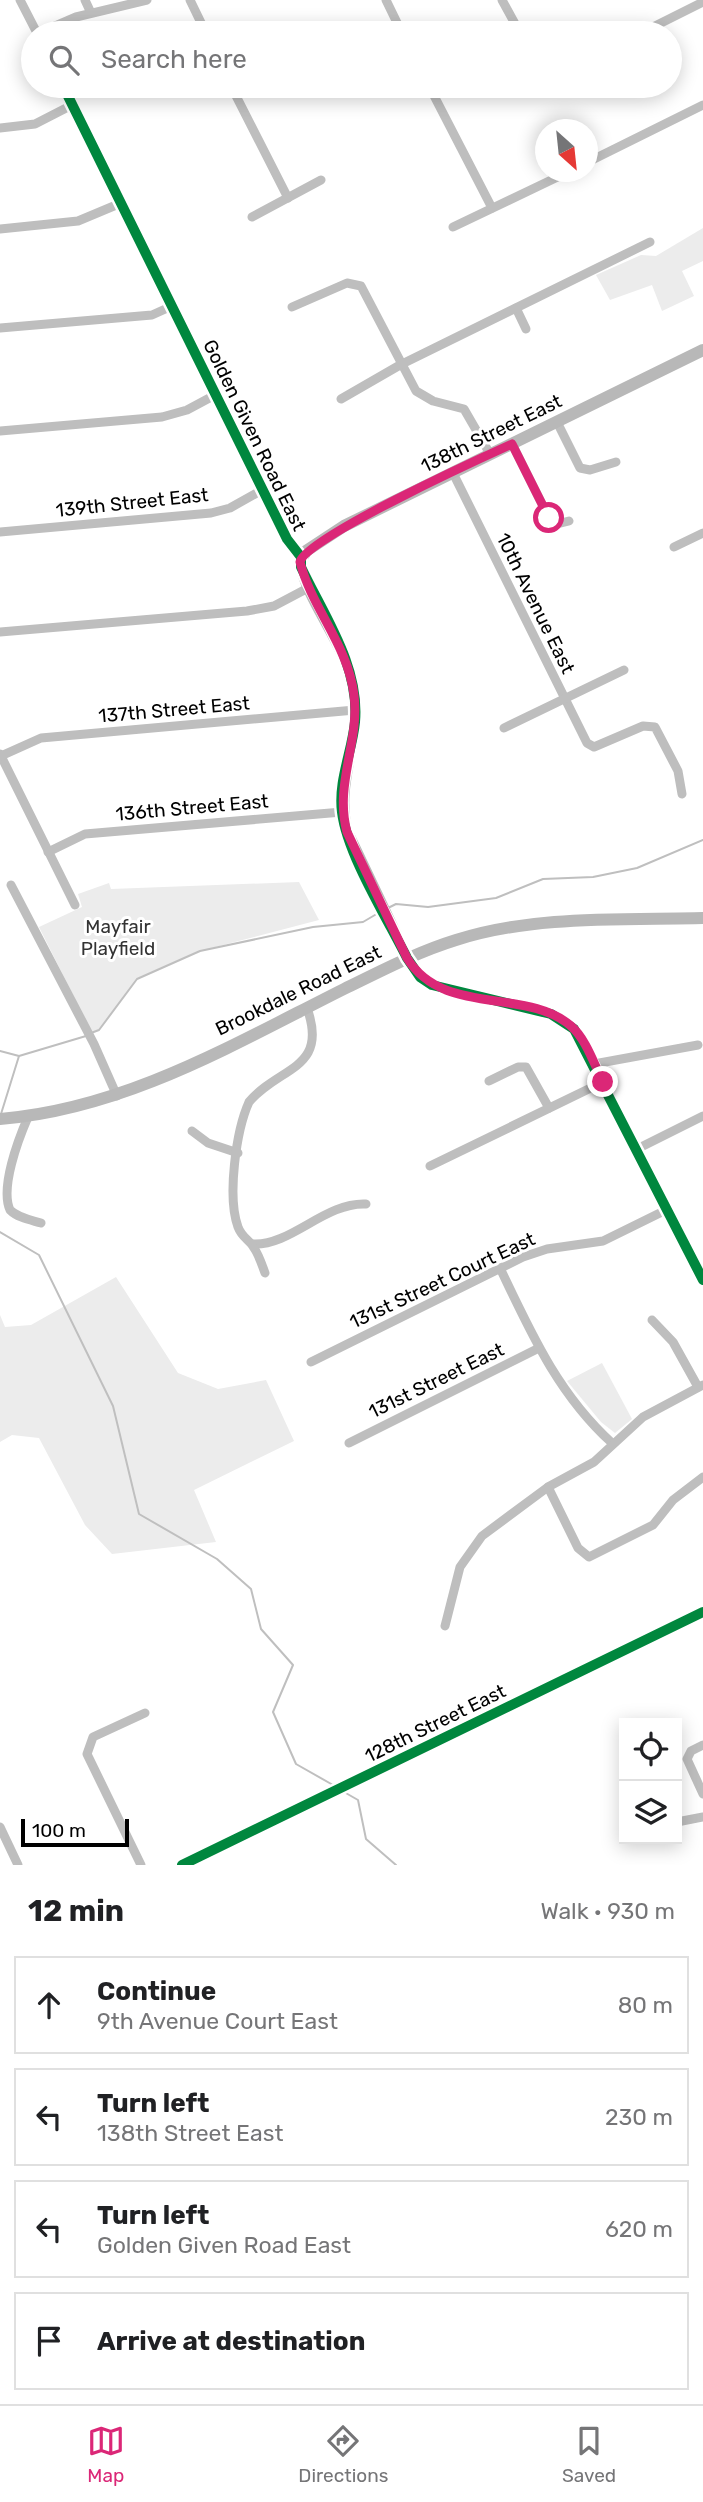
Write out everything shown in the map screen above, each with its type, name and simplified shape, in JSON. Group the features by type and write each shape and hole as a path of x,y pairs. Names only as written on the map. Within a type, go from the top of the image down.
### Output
{"street":[{"path":"20,0 31,21"},
{"path":"85,0 91,13"},
{"path":"70,21 91,13 147,0"},
{"path":"190,0 200,21"},
{"path":"386,0 396,21"},
{"path":"502,0 513,21"},
{"path":"665,21 703,2"},
{"name":"Golden Given Road East","path":"69,98 262,490 287,539 300,557 301,567 349,670 355,710 343,777 342,812 349,840 407,958 420,977 438,987 557,1017 578,1034 701,1271"},
{"path":"237,98 288,198"},
{"path":"435,98 492,208"},
{"path":"0,128 35,124 72,104"},
{"path":"598,157 703,105"},
{"path":"252,217 321,180"},
{"path":"453,227 547,182"},
{"path":"0,229 78,222 121,203"},
{"path":"341,400 400,365 650,242"},
{"path":"292,307 352,283 364,290 400,365 421,395 464,409 490,454"},
{"path":"0,328 152,315 172,306"},
{"path":"516,308 526,329"},
{"name":"138th Street East","path":"300,557 344,526 703,350"},
{"path":"0,431 176,414 215,395"},
{"path":"556,422 580,468 590,470 616,462"},
{"path":"512,444 549,518 557,524 569,521"},
{"name":"10th Avenue East","path":"453,473 590,747 648,725 655,727 681,780 682,794"},
{"name":"139th Street East","path":"0,532 211,513 230,508 262,490"},
{"path":"674,547 703,533"},
{"path":"0,632 247,611 274,606 310,587"},
{"path":"504,728 624,670"},
{"name":"137th Street East","path":"1,755 41,738 355,710"},
{"path":"1,755 75,905"},
{"name":"136th Street East","path":"48,852 85,834 342,812"},
{"path":"10,885 94,1044 117,1096"},
{"name":"Brookdale Road East","path":"0,1119 28,1117 117,1096 183,1069 407,958 457,939 522,927 703,918"},
{"path":"265,1273 253,1244 243,1238 233,1204 238,1153 249,1102 296,1068 309,1052 314,1032 307,1008"},
{"path":"594,1064 698,1045"},
{"path":"489,1081 518,1067 526,1067 549,1108"},
{"path":"430,1166 603,1082"},
{"path":"637,1149 703,1116"},
{"path":"28,1117 4,1174 4,1196 13,1213 41,1223"},
{"path":"192,1131 208,1143 238,1153"},
{"path":"253,1244 276,1239 345,1205 366,1204"},
{"name":"131st Street Court East","path":"311,1362 500,1268 542,1250 603,1241 668,1209"},
{"path":"500,1268 538,1348 564,1391 612,1443"},
{"path":"445,1626 456,1578 465,1556 482,1536 548,1487 594,1462 643,1417 701,1386 673,1342 652,1320"},
{"name":"131st Street East","path":"349,1443 538,1348"},
{"path":"548,1487 578,1548 589,1557 653,1525 673,1500 703,1477"},
{"name":"128th Street East","path":"182,1865 703,1612"},
{"path":"141,1865 89,1762 89,1743 93,1737 145,1713"},
{"path":"703,1745 691,1751 687,1757 703,1794"},
{"path":"682,1821 703,1816"},
{"path":"0,1827 18,1865"}],"green space":[{"path":"703,228 703,261 682,271 694,296 662,311 652,285 610,300 596,275 641,255 656,256"},
{"name":"Mayfair Playfield","path":"299,882 319,920 200,951 137,979 99,1030 92,1033 39,927 82,907 78,894 109,883 111,889"},
{"path":"116,1277 178,1373 218,1389 266,1380 294,1441 194,1490 216,1542 112,1554 85,1525 39,1438 12,1435 0,1442 0,1315 5,1327 31,1325"},
{"path":"602,1363 632,1419 615,1433 601,1422 567,1381"}],"waterway":[{"path":"388,908 396,904 428,907 496,898 543,879 593,877 637,868 703,840"},
{"path":"91,1033 99,1030 137,979 200,951 313,927 363,922 380,912"},
{"path":"0,1051 19,1056 86,1036"},
{"path":"1,1114 19,1056"},
{"path":"0,1232 39,1255 113,1406 139,1514 217,1559 251,1589 261,1629 293,1665 273,1712 296,1764 333,1785"},
{"path":"344,1792 358,1800 366,1839 396,1865"}],"cycle path":[{"path":"69,98 287,539 301,557 301,567 346,661 355,701 355,722 342,789 345,829 359,866 407,958 420,977 432,985 551,1014 574,1029 703,1280"},
{"path":"182,1865 703,1612"}],"route":[{"path":"549,518 512,444 335,531 306,551 300,557 300,562 341,648 352,679 355,721 342,788 342,812 349,840 407,958 420,977 432,985 536,1010 569,1024 578,1034 603,1082"}]}
